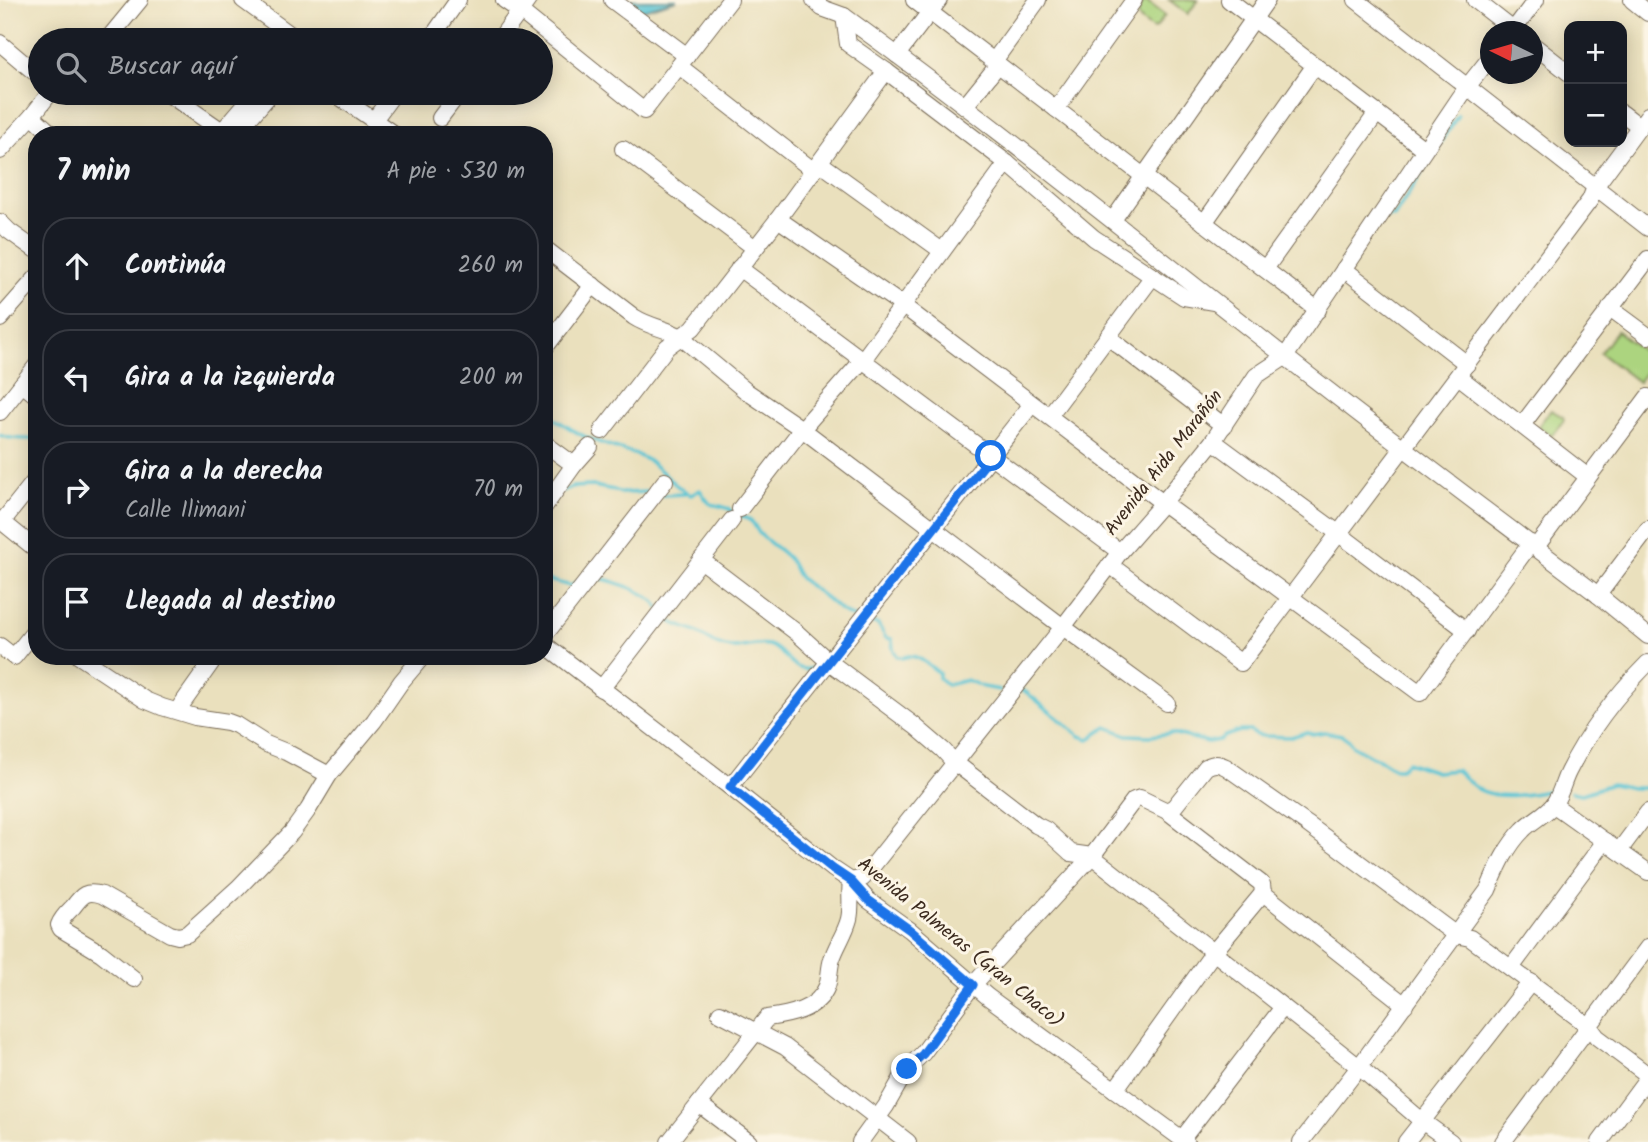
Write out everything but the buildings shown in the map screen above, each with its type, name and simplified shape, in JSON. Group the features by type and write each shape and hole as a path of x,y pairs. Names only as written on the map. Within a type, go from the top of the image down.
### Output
{"street":[{"path":"117,28 140,0"},
{"path":"243,0 281,28"},
{"path":"438,28 458,0"},
{"path":"504,0 524,6 549,28"},
{"path":"612,0 683,61 817,167 942,251"},
{"path":"553,32 643,111 730,0"},
{"path":"814,0 822,8 844,16 965,106 1113,219 1285,357 1534,545 1648,636"},
{"path":"914,0 935,6 996,63 1318,310"},
{"path":"965,106 1038,0"},
{"path":"1056,109 1134,0"},
{"path":"1229,0 1424,149"},
{"path":"1113,219 1267,0"},
{"path":"1356,0 1648,228"},
{"path":"1475,0 1501,21"},
{"path":"1521,21 1536,0"},
{"path":"1632,0 1648,13"},
{"path":"508,28 524,6"},
{"path":"898,55 935,6"},
{"path":"844,16 848,44 1007,163 1094,238 1184,297 1217,303"},
{"path":"0,43 28,67"},
{"path":"1543,53 1564,69"},
{"path":"1204,223 1315,65"},
{"path":"602,431 667,347 693,328 778,219 886,71"},
{"name":"Avenida Aida Marañón","path":"851,881 863,878 1115,559 1213,441 1256,376 1285,357 1424,149 1480,71"},
{"path":"0,151 41,105"},
{"path":"184,105 214,126"},
{"path":"232,126 247,105"},
{"path":"235,126 258,105"},
{"path":"352,105 382,126"},
{"path":"374,120 385,105"},
{"path":"440,118 450,105"},
{"path":"1265,269 1377,113"},
{"path":"739,268 991,456 1241,663 1590,200 1595,187 1644,120 1627,115"},
{"path":"32,116 43,126"},
{"path":"623,149 755,248"},
{"path":"601,689 802,429 862,361 1007,163"},
{"path":"778,219 902,306 1420,693 1648,397"},
{"path":"0,222 28,245"},
{"path":"553,255 648,326 671,331 681,337 746,391 802,429 1167,703"},
{"path":"1522,425 1648,258"},
{"path":"1344,269 1522,425 1588,477"},
{"path":"1049,416 1153,276"},
{"path":"553,337 593,285"},
{"path":"0,318 28,287"},
{"path":"1610,308 1648,337"},
{"path":"1108,337 1224,426"},
{"path":"0,412 28,376"},
{"path":"22,384 28,389"},
{"path":"730,787 1032,404"},
{"path":"1213,441 1467,631"},
{"path":"553,495 590,447"},
{"path":"553,449 575,465"},
{"path":"553,624 665,481"},
{"path":"28,489 1,521 28,543"},
{"path":"1598,595 1648,528"},
{"path":"701,560 915,726 954,762 1046,830 1070,853 1092,856 1451,1142"},
{"path":"0,646 14,656 28,639"},
{"name":"Avenida Palmeras (Gran Chaco)","path":"553,651 851,881 868,900 910,930 973,985 1184,1140"},
{"path":"1301,1142 1360,1067 1488,890 1510,845 1523,830 1554,805 1567,773 1594,729 1618,696 1648,663"},
{"path":"93,665 162,707 236,725 266,744 329,775"},
{"path":"177,711 210,665"},
{"path":"134,979 101,953 61,929 61,919 80,898 94,893 170,934 187,934 238,888 292,832 329,775 415,665"},
{"path":"1167,811 1174,807 1206,767 1213,764 1226,767 1456,935 1470,939 1590,1026 1597,1037 1648,1076 1600,1142"},
{"path":"860,1142 878,1118 907,1069 923,1054 973,985 1092,856 1134,800 1144,800 1167,811 1262,884 1263,893 1405,1005"},
{"path":"1554,805 1648,872"},
{"path":"1619,851 1648,812"},
{"path":"1511,968 1605,841"},
{"path":"669,1142 767,1018 798,1013 826,990 832,960 849,919 851,881"},
{"path":"1115,1090 1213,953 1263,893"},
{"path":"1503,1142 1648,947"},
{"path":"1406,1142 1531,982"},
{"path":"1184,1140 1283,1007"},
{"path":"720,1013 785,1047 908,1142"},
{"path":"699,1104 741,1140"}],"green space":[{"path":"1145,0 1165,15 1153,29 1138,14"},
{"path":"1169,0 1198,0 1188,14"},
{"path":"1617,331 1648,355 1648,369 1638,382 1600,353"},
{"path":"1551,410 1564,420 1552,435 1539,427"}],"water":[{"path":"625,0 677,0 637,12 625,3"}],"waterway":[{"path":"1386,218 1394,217 1458,115"},
{"path":"553,419 586,437 649,461 686,493 691,495 700,490 710,504 729,509 748,519 760,534 788,558 803,580 843,612 858,619"},
{"path":"0,435 28,439"},
{"path":"563,491 572,487 593,486 621,493 651,492"},
{"path":"662,495 685,494"},
{"path":"595,577 640,592 659,608"},
{"path":"553,581 571,586 578,582"},
{"path":"663,614 674,623 721,646 736,648 769,645 800,668 816,667"},
{"path":"865,621 878,624 886,638 892,639 897,656 912,656 922,660 939,673 939,678 947,685 967,680 1000,690"},
{"path":"1019,690 1026,692 1080,736 1089,739 1107,727 1127,735 1172,733 1208,742 1240,731 1250,731 1263,736 1291,737 1307,732 1325,732 1342,735 1353,746 1395,769 1400,769 1407,762 1436,772 1456,770 1475,787 1495,794 1514,796 1551,790"},
{"path":"1571,792 1582,794 1612,784 1648,788"}],"route":[{"path":"907,1069 923,1054 973,985 910,930 868,900 851,881 730,787 991,456"}]}
